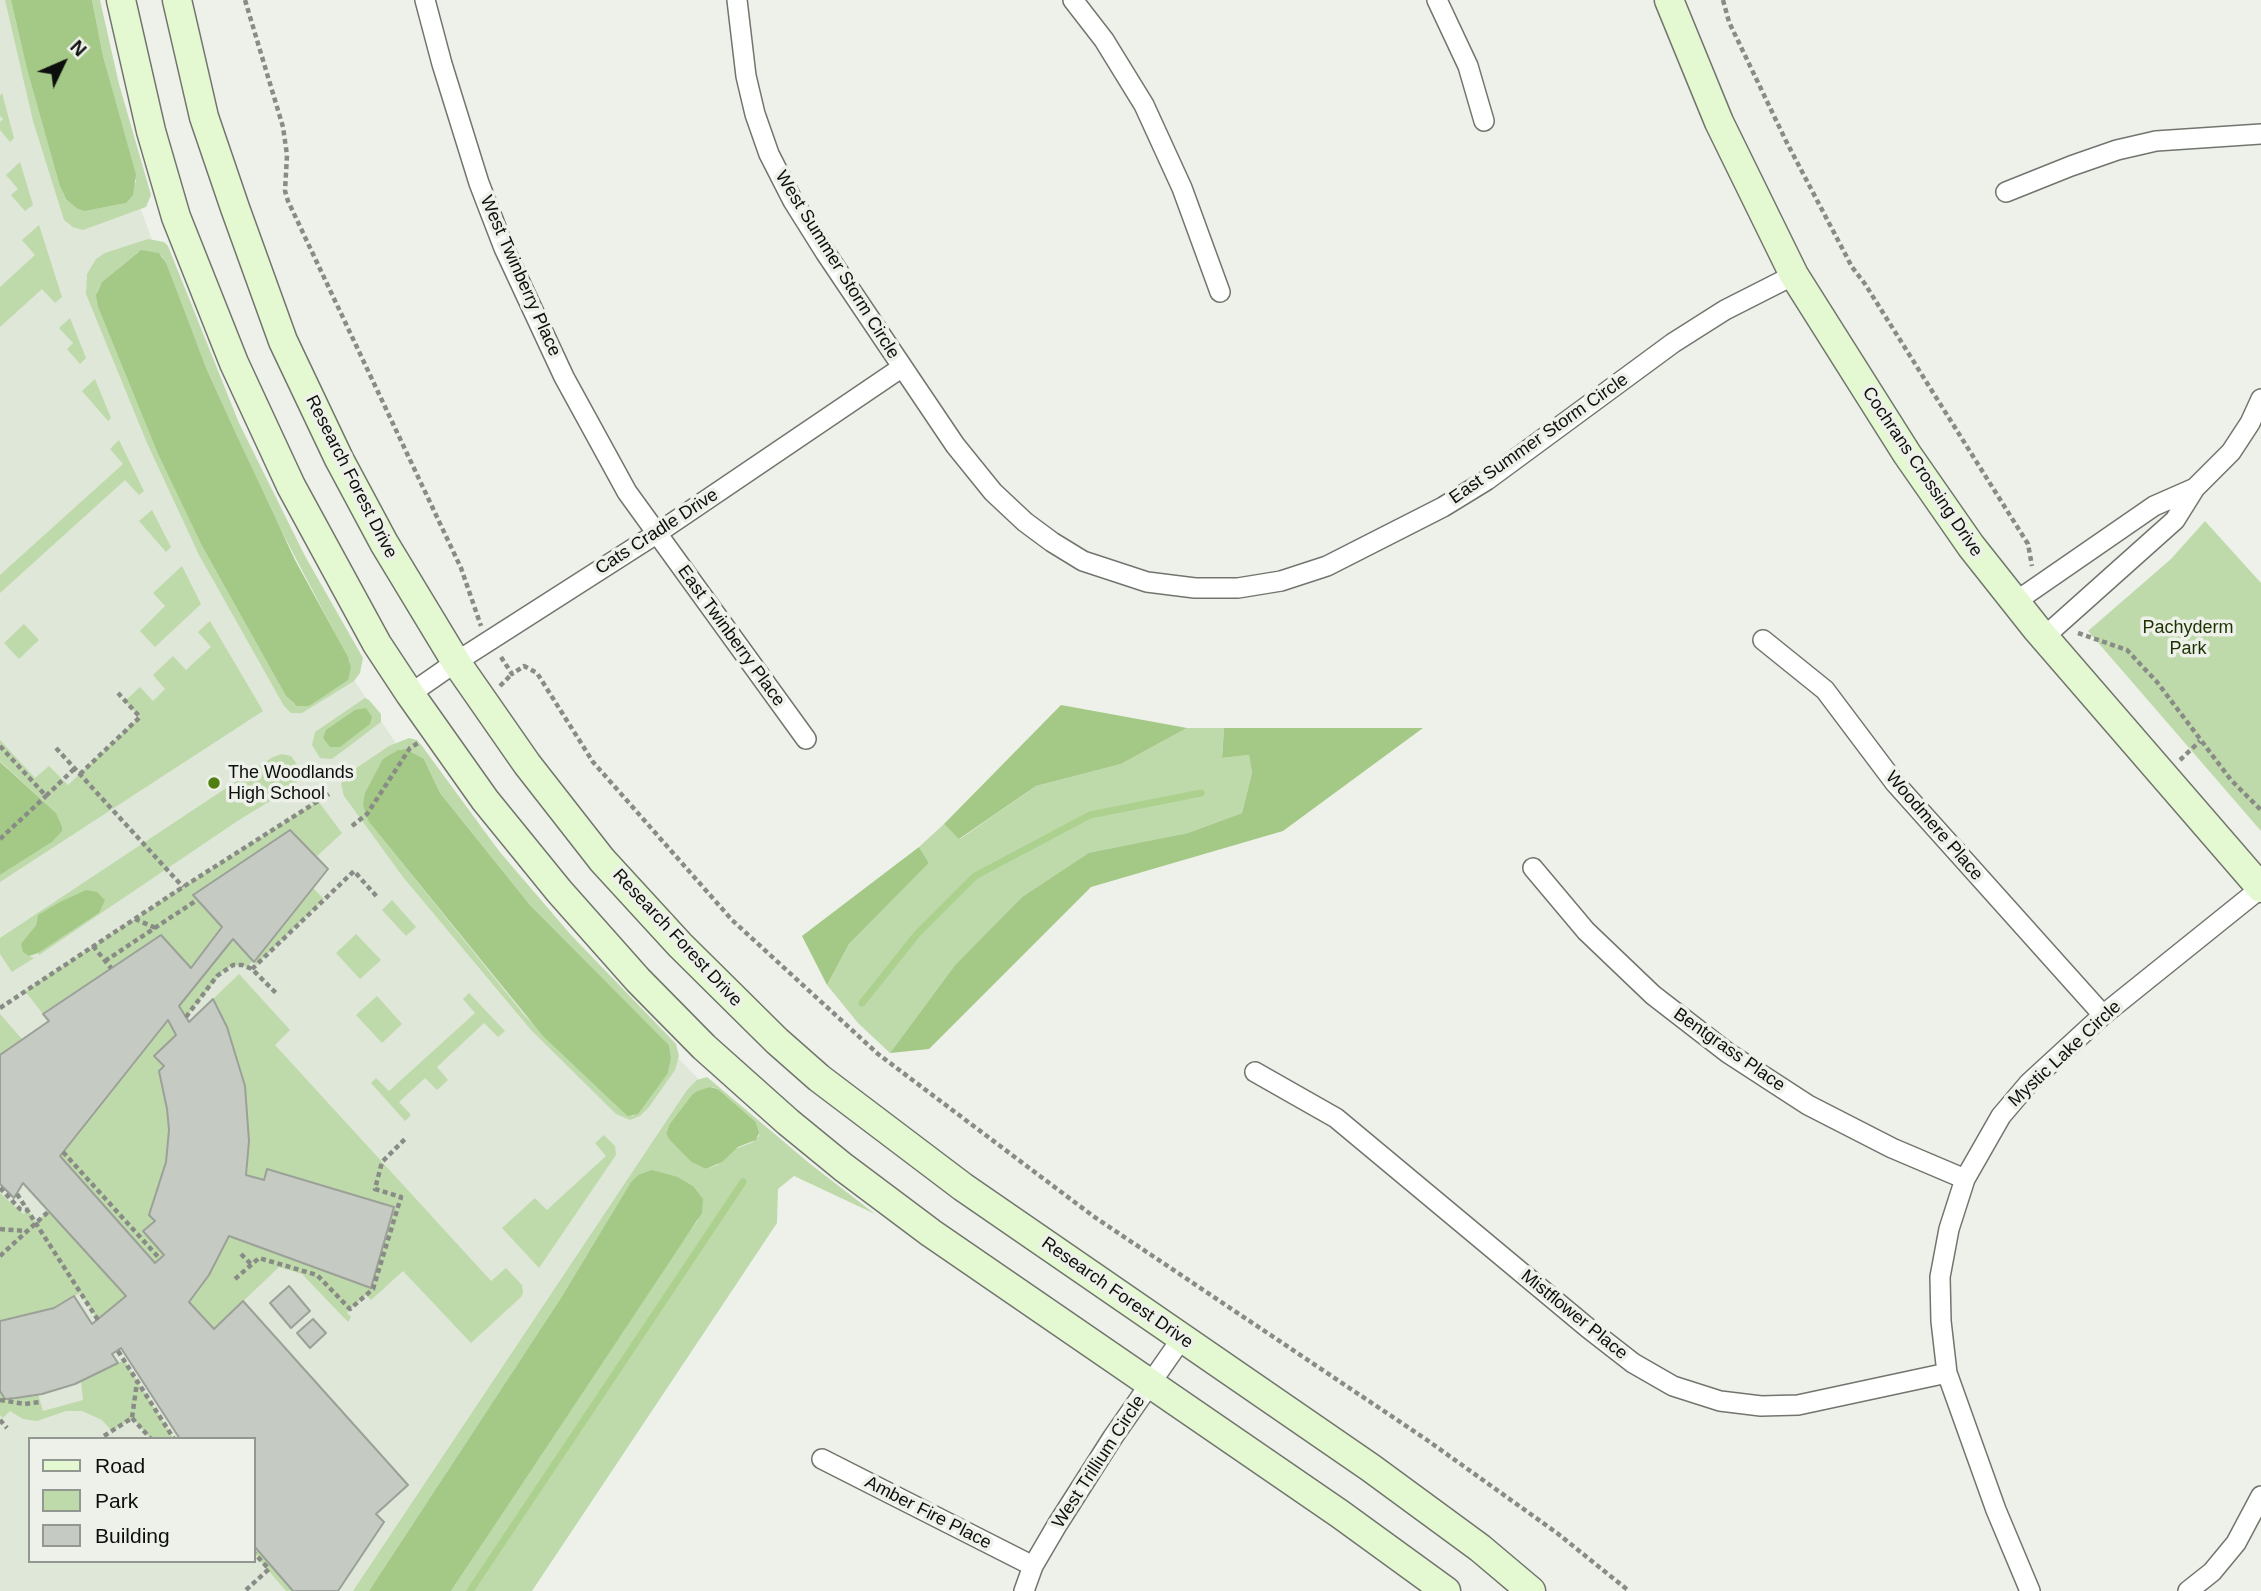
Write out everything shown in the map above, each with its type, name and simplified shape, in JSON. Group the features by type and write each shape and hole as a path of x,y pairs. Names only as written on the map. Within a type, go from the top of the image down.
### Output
{"main road":[{"path":"121,0 151,131 176,217 234,363 291,486 377,644 410,694 485,800 559,891 638,980 738,1079 834,1160 931,1233 1340,1514 1446,1591"},
{"name":"Research Forest Drive","path":"177,0 204,117 284,341 339,459 384,543 456,662 527,764 602,860 680,945 777,1041 819,1078 952,1179 1371,1468 1480,1548 1531,1591"},
{"name":"Cochrans Crossing Drive","path":"1669,0 1719,122 1794,275 1907,454 1971,546 2043,637 2261,888"}],"street":[{"name":"West Twinberry Place","path":"425,0 459,124 504,248 565,377 627,492 656,534"},
{"name":"West Summer Storm Circle","path":"737,0 746,76 755,114 769,154 799,211 901,368"},
{"path":"1073,0 1104,40 1144,105 1182,188 1220,292"},
{"path":"1437,0 1468,66 1484,121"},
{"path":"2006,192 2094,158 2156,141 2261,134"},
{"name":"East Summer Storm Circle","path":"901,368 955,445 993,492 1024,522 1052,542 1083,561 1147,582 1195,588 1238,588 1281,581 1327,566 1443,507 1487,480 1672,343 1725,310 1794,275"},
{"name":"Cats Cradle Drive","path":"410,694 656,534 901,368"},
{"path":"2043,637 2175,520 2195,488 2231,452 2250,424 2261,399"},
{"path":"2015,602 2154,506 2195,488"},
{"name":"East Twinberry Place","path":"656,534 806,739"},
{"name":"Woodmere Place","path":"1763,640 1825,690 1895,783 2103,1014"},
{"name":"Bentgrass Place","path":"1533,868 1586,931 1653,996 1728,1053 1808,1105 1892,1148 1965,1179"},
{"name":"Mystic Lake Circle","path":"2030,1591 1996,1510 1947,1373 1941,1321 1940,1277 1949,1229 1965,1179 2001,1116 2029,1083 2103,1014 2261,888"},
{"name":"Mistflower Place","path":"1255,1072 1336,1118 1597,1335 1633,1363 1673,1386 1720,1401 1761,1406 1798,1405 1947,1373"},
{"name":"West Trillium Circle","path":"1024,1591 1034,1566 1113,1437 1182,1338"},
{"name":"Amber Fire Place","path":"822,1459 1034,1566"},
{"path":"2188,1591 2212,1572 2236,1543 2261,1496"}],"path":[{"path":"245,0 283,127 287,155 285,191 288,201 461,568 479,622 512,674 524,666 537,673 593,762 732,920 878,1054 1093,1216 1427,1440 1557,1533 1629,1591"},
{"path":"1723,0 1734,34 1852,267 2028,544 2038,585"},
{"path":"2065,618 2080,635 2127,650 2157,682 2231,780 2261,810"},
{"path":"80,774 140,717 118,693"},
{"path":"0,746 46,796"},
{"path":"56,748 183,887"},
{"path":"0,839 75,768"},
{"path":"0,1007 329,794"},
{"path":"252,969 354,871 378,898"},
{"path":"105,961 197,900"},
{"path":"134,919 157,928"},
{"path":"93,946 111,968"},
{"path":"186,1017 224,970 237,965 252,969 276,993"},
{"path":"235,1279 259,1258 317,1275 350,1309 373,1289 401,1197 375,1189 382,1162 407,1137"},
{"path":"63,1152 160,1259"},
{"path":"0,1188 20,1209 28,1210"},
{"path":"17,1194 98,1320"},
{"path":"0,1256 49,1211"},
{"path":"0,1229 27,1231"},
{"path":"241,1254 251,1264"},
{"path":"118,1351 173,1437"},
{"path":"137,1380 132,1418 149,1437"},
{"path":"0,1400 29,1404 40,1402"},
{"path":"104,1436 132,1418"},
{"path":"0,1420 7,1428"},
{"path":"246,1590 269,1569 256,1555"}],"shaded area":[{"name":"The Woodlands High School","path":"0,0 87,0 129,177 200,371 352,677 397,745 528,905 723,1104 384,1591 0,1591"}],"green space":[{"path":"5,0 11,0 27,69 63,193 66,199 85,211 126,203 136,181 103,56 92,0 100,0 119,84 151,195 146,207 83,230 64,220 33,121"},
{"path":"11,0 92,0 103,56 136,175 133,195 126,203 85,211 66,199 27,69"},
{"path":"2,93 14,138 10,142 0,130 0,122 3,119 0,116"},
{"path":"20,162 33,205 25,211 11,195 18,189 6,175"},
{"path":"39,225 62,297 55,303 42,289 0,327 0,287 35,255 22,240"},
{"path":"148,239 164,242 168,246 239,423 305,556 363,658 360,673 354,681 302,713 291,713 284,706 199,555 147,443 86,294 87,274 96,259 105,253","holes":["138,252 155,252 162,256 207,370 272,513 350,662 294,704 286,696 201,544 158,454 98,307 97,291 102,282"]},
{"path":"141,250 159,253 166,263 207,370 238,438 295,560 348,657 351,667 348,680 309,706 297,706 286,696 201,544 158,454 98,307 96,295 102,282"},
{"path":"70,318 86,358 80,364 67,349 73,343 59,328"},
{"path":"95,379 111,418 108,421 82,391"},
{"path":"119,440 144,491 139,495 125,480 0,593 0,575 123,464 110,449"},
{"path":"152,510 171,547 166,552 139,521"},
{"name":"Pachyderm Park","path":"2205,521 2261,583 2261,831 2088,631 2171,559"},
{"path":"182,566 201,604 155,647 140,631 165,606 153,593"},
{"path":"210,621 263,711 0,882 0,875 52,842 56,813 0,761 0,740 35,778 49,766 68,785 140,717 125,701 140,687 153,701 165,689 153,675 173,656 186,670 211,647 198,632"},
{"path":"24,624 39,640 19,659 4,643"},
{"path":"365,698 381,714 381,722 332,759 320,758 312,745 315,732"},
{"path":"1061,705 1187,728 1121,764 1036,786 959,839 944,824"},
{"path":"366,708 372,717 370,724 340,747 330,747 323,738 326,730 355,710"},
{"path":"1187,728 1224,728 1222,758 1249,755 1252,773 1242,813 1188,833 1089,854 1022,897 955,965 890,1053 858,1023 827,985 849,944 929,863 919,847 944,824 960,839 1036,786 1121,764"},
{"path":"1224,728 1423,728 1283,831 1091,887 929,1049 890,1053 955,965 1022,897 1089,853 1188,833 1242,813 1252,773 1249,755 1222,758"},
{"path":"409,738 417,740 499,851 571,935 676,1044 679,1056 675,1070 640,1116 630,1120 616,1114 531,1030 403,877 344,796 341,784 349,773 389,746","holes":["401,749 424,759 440,793 530,905 669,1045 671,1058 668,1073 633,1116 622,1111 525,1016 369,822 385,758"]},
{"path":"405,749 424,759 440,793 530,905 669,1045 671,1058 668,1073 638,1114 628,1116 543,1036 369,822 363,805 365,793 383,759"},
{"path":"282,754 291,756 301,770 301,776 293,787 239,820 39,955 38,953 99,913 37,918 31,931 29,956 34,958 12,972 0,954 0,938 273,757"},
{"path":"0,762 56,813 62,831 52,842 0,875"},
{"path":"318,801 342,833 316,857 290,830 194,895 222,927 191,968 161,936 43,1014 25,991 183,887"},
{"path":"919,847 929,863 849,944 827,985 802,936"},
{"path":"313,888 324,899 256,965 254,962"},
{"path":"86,890 97,892 105,900 99,913 38,953 29,956 23,952 21,944 36,925 38,915"},
{"path":"392,900 416,927 406,936 382,910"},
{"path":"356,934 381,960 360,979 336,953"},
{"path":"233,939 253,961 247,967 233,965 221,973 186,1017 179,1006"},
{"path":"239,974 290,1030 275,1045 491,1281 506,1268 522,1285 521,1297 471,1343 403,1271 371,1300 366,1295 350,1309 347,1313 351,1317 348,1322 302,1274 279,1267 214,1329 189,1302 209,1274 229,1236 371,1288 394,1207 268,1169 264,1180 246,1175 249,1141 245,1086 232,1041 213,999"},
{"path":"469,993 505,1031 498,1037 484,1023 437,1067 448,1080 437,1090 425,1078 399,1102 411,1115 405,1121 371,1083 376,1078 389,1091 475,1013 463,999"},
{"path":"377,996 402,1024 382,1043 356,1015"},
{"path":"0,1014 22,1039 0,1055"},
{"path":"168,1020 176,1035 154,1056 164,1066 159,1072 169,1130 166,1162 149,1215 155,1221 144,1231 164,1255 155,1263 60,1156"},
{"path":"707,1077 809,1163 875,1214 794,1176 778,1189 777,1223 532,1591 451,1591 662,1270 698,1220 693,1186 678,1177 638,1175 631,1182 561,1298 369,1591 353,1591 687,1090 697,1080","holes":["712,1087 718,1089 756,1122 759,1136 753,1142 735,1149 717,1165 706,1169 691,1162 666,1133 697,1091"]},
{"path":"710,1087 718,1089 756,1122 759,1133 756,1140 738,1147 722,1162 706,1169 691,1162 666,1133 692,1095"},
{"path":"604,1135 615,1146 616,1155 539,1268 502,1228 535,1198 547,1210 606,1156 595,1143"},
{"path":"652,1170 678,1177 693,1186 703,1199 702,1213 451,1591 369,1591 561,1298 631,1182 638,1175"},
{"path":"0,1193 23,1214 28,1210 36,1222 49,1211 126,1296 98,1320 80,1293 54,1308 0,1321"},
{"path":"124,1360 173,1437 149,1437 132,1418 112,1431 102,1420 82,1411 66,1411 37,1421 23,1419 10,1411 3,1418 0,1415 0,1391 5,1399 38,1394 43,1411 83,1400 81,1381"},
{"path":"256,1548 293,1591 286,1591 256,1555"}],"building":[{"name":"The Woodlands High School","path":"290,830 328,869 254,962 233,939 179,1006 189,1022 213,999 227,1027 245,1086 249,1141 246,1175 264,1180 267,1169 394,1207 371,1288 229,1236 209,1275 189,1302 214,1329 243,1301 408,1485 376,1514 384,1522 338,1591 293,1591 256,1548 256,1437 179,1437 121,1348 112,1354 118,1363 75,1384 42,1394 16,1398 5,1399 0,1391 0,1321 54,1308 74,1296 92,1324 126,1296 23,1183 14,1198 0,1184 0,1055 49,1021 43,1014 161,935 191,968 222,927 193,895","holes":["168,1020 176,1035 154,1056 164,1066 159,1071 169,1130 166,1162 149,1215 155,1221 143,1231 164,1255 155,1263 60,1156"]},
{"path":"289,1286 310,1311 291,1328 270,1303"},
{"path":"313,1319 326,1333 310,1348 297,1333"}],"waterway":[{"path":"862,1003 917,934 975,876 1090,815 1201,793"},
{"path":"470,1591 743,1182"}],"place":[{"name":"The Woodlands High School","path":"214,783"}]}
